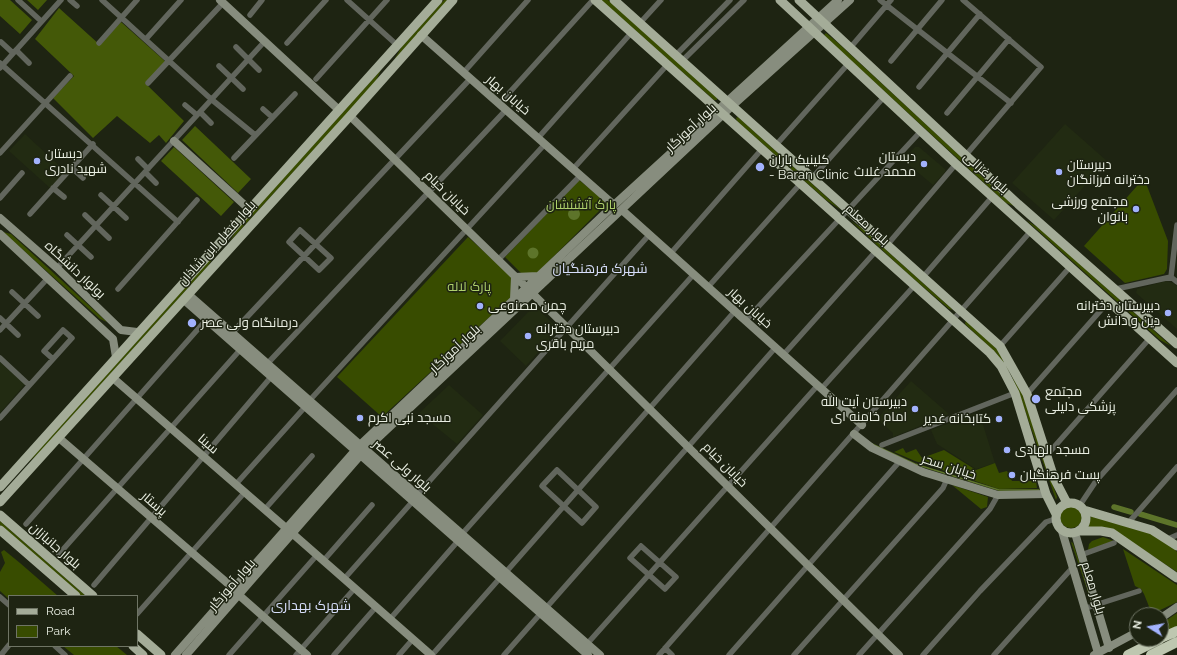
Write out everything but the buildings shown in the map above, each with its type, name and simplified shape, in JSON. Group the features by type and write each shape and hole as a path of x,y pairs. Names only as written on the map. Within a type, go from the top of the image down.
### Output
{"highway":[{"path":"1151,655 1177,642"},
{"path":"1128,655 1144,647"}],"main road":[{"name":"بلوار فضل ابن شاذان","path":"0,487 438,0"},
{"name":"بلوار فضل ابن شاذان","path":"0,502 186,298 453,0"},
{"name":"بلوار معلم","path":"594,0 721,111 762,150 914,286 953,318 990,353 1001,366 1015,393 1046,494 1055,517"},
{"name":"بلوار معلم","path":"614,0 1000,346 1027,394 1054,478 1067,503"},
{"name":"بلوار غزالی","path":"780,0 1030,232 1177,363"},
{"name":"بلوار غزالی","path":"799,0 1023,209 1177,344"},
{"name":"بلوار آموزگار","path":"821,21 838,0"},
{"name":"بلوار آموزگار","path":"445,370 526,287 614,204 729,104 821,21 850,0"},
{"path":"221,1 339,110"},
{"name":"خیابان بهار","path":"421,35 614,204"},
{"path":"381,63 390,70"},
{"name":"بلوار آموزگار","path":"186,655 240,596 293,534 360,450 445,370 533,294 622,210 721,111"},
{"name":"خیابان خیام","path":"350,116 526,287"},
{"path":"174,141 249,209"},
{"path":"1015,218 1023,209"},
{"name":"خیابان بهار","path":"622,210 862,425"},
{"name":"بولوار دانشگاه","path":"0,218 57,268 121,330 138,332"},
{"name":"بولوار دانشگاه","path":"0,234 113,339 116,357"},
{"path":"572,244 578,251"},
{"path":"217,245 226,253"},
{"path":"514,299 515,277 538,276"},
{"name":"خیابان خیام","path":"533,294 899,655"},
{"name":"بلوار ولی عصر","path":"186,298 240,350 271,377 307,404"},
{"name":"بلوار ولی عصر","path":"204,315 232,333 267,364 307,404 522,591 585,651 600,655"},
{"path":"1170,357 1177,349"},
{"name":"سینا","path":"113,378 286,528"},
{"name":"خیابان سحر","path":"854,434 872,448 923,472 998,495 1046,494"},
{"name":"پرستار","path":"59,438 233,588"},
{"name":"بلوار آموزگار","path":"175,655 286,528 341,472"},
{"path":"12,473 20,480"},
{"path":"1177,545 1152,530 1067,503 1060,507 1055,517 1056,524 1062,531 1071,534 1077,532 1101,531 1112,533 1177,578"},
{"path":"1077,532 1086,521 1082,508"},
{"name":"بلوار جانبازان","path":"0,515 92,595"},
{"name":"بلوار جانبازان","path":"0,530 75,595"},
{"name":"بلوار معلم","path":"1062,531 1086,608 1096,654"},
{"name":"بلوار معلم","path":"1077,532 1081,555 1109,648"},
{"path":"293,534 431,655"},
{"path":"240,596 301,653"},
{"path":"138,635 161,655"},
{"path":"1096,654 1129,637"},
{"path":"134,647 143,655"}],"street":[{"path":"18,0 41,21"},
{"path":"61,0 1,65 46,102 178,222"},
{"path":"70,0 77,6"},
{"path":"102,0 211,99 255,135"},
{"path":"99,43 137,0"},
{"path":"146,39 181,0"},
{"path":"250,15 262,0"},
{"path":"287,43 326,0"},
{"path":"347,0 368,21 397,45"},
{"path":"316,79 387,0"},
{"path":"464,72 528,0"},
{"path":"500,104 594,0"},
{"path":"640,23 661,0"},
{"path":"679,58 730,0"},
{"path":"679,58 744,0"},
{"path":"880,0 889,2 917,29 1011,102"},
{"path":"891,60 942,0"},
{"path":"962,0 1041,68 965,156"},
{"path":"148,84 221,1"},
{"path":"850,48 889,2"},
{"path":"919,88 980,14"},
{"path":"538,138 632,32"},
{"path":"947,113 1009,39"},
{"path":"57,268 265,41"},
{"path":"1,42 29,63"},
{"path":"236,47 260,70"},
{"path":"573,169 668,64"},
{"path":"776,145 848,64"},
{"path":"219,66 244,89"},
{"path":"0,153 70,76"},
{"path":"232,333 471,78"},
{"path":"234,158 295,94"},
{"path":"813,177 884,97"},
{"path":"185,105 212,123"},
{"path":"263,109 272,117"},
{"path":"267,364 344,280 506,110"},
{"path":"746,320 921,131"},
{"path":"30,214 93,144"},
{"path":"236,484 307,404 545,144"},
{"path":"671,253 762,150"},
{"path":"138,159 156,183"},
{"path":"888,244 956,164"},
{"path":"72,168 83,178"},
{"path":"0,198 22,173"},
{"path":"498,260 581,175"},
{"path":"708,287 800,183"},
{"path":"53,188 64,197"},
{"path":"102,195 126,218"},
{"path":"923,277 992,197"},
{"path":"118,289 197,200"},
{"path":"85,215 109,238"},
{"path":"1171,277 1177,225"},
{"path":"300,230 331,258 319,270 304,256 289,242 300,230"},
{"path":"658,655 862,425 953,318 1030,232"},
{"path":"67,235 91,257"},
{"path":"344,579 649,235"},
{"path":"784,354 876,251"},
{"path":"1000,346 1070,267"},
{"path":"390,619 460,537 694,274"},
{"path":"1116,289 1171,277"},
{"path":"1171,277 1177,282"},
{"path":"0,330 48,278"},
{"path":"585,651 773,435 868,337 914,286"},
{"path":"12,292 38,316"},
{"path":"1027,394 1109,301"},
{"path":"431,655 579,490 735,311"},
{"path":"26,524 172,359 204,315"},
{"path":"0,318 18,335"},
{"path":"0,418 72,338 63,330 44,351 53,359"},
{"path":"1047,455 1150,338"},
{"path":"505,654 776,348"},
{"path":"59,554 240,350"},
{"path":"0,358 30,385"},
{"path":"94,585 205,457 271,377"},
{"path":"1082,508 1096,480 1177,390"},
{"path":"882,445 1015,393"},
{"path":"265,509 312,456"},
{"path":"729,655 808,564 900,462"},
{"path":"1129,522 1177,466"},
{"path":"557,470 596,507 582,523 564,506 542,486 557,470"},
{"path":"794,655 943,488 947,479"},
{"path":"138,613 245,492"},
{"path":"859,655 990,509 998,495"},
{"path":"230,655 290,586 372,505"},
{"path":"923,655 980,591 1046,522 1055,517"},
{"path":"1168,539 1177,535"},
{"path":"1081,555 1114,543"},
{"path":"641,546 676,577 665,589 650,575 630,558 641,546"},
{"path":"994,655 1073,567"},
{"path":"301,653 355,588"},
{"path":"1086,608 1139,591"},
{"path":"0,597 8,604"},
{"path":"334,655 376,607"},
{"path":"399,655 413,639"},
{"path":"1,655 8,646"},
{"path":"56,647 65,655"},
{"path":"664,648 672,655"}],"shaded area":[{"path":"0,0 10,0 32,20 20,34 0,16"},
{"path":"27,0 47,0 38,10"},
{"path":"59,8 100,45 121,22 167,63 145,83 184,121 166,143 159,135 150,143 117,116 93,138 53,98 74,76 35,39"},
{"name":"دبیرستان دخترانه فرزانگان","path":"1065,124 1107,161 1054,220 1012,183"},
{"path":"195,126 251,179 238,193 182,140"},
{"name":"دبستان شهید نادری","path":"25,134 65,171 50,188 9,151"},
{"path":"174,147 234,202 221,216 161,161"},
{"name":"دبستان محمد غلاث","path":"915,147 919,147 945,169 945,172 933,185 903,160"},
{"path":"572,208 576,208 580,214 576,220 572,220 568,216 568,212"},
{"path":"533,247 537,249 539,253 537,257 533,259 529,257 527,253 529,249"},
{"name":"دبیرستان دخترانه دین و دانش","path":"1166,281 1177,286 1177,329 1136,293 1137,289"},
{"name":"دبیرستان دخترانه مریم باقری","path":"533,307 537,308 557,328 556,332 526,366 500,341"},
{"path":"0,362 25,384 0,413"},
{"name":"دبیرستان آیت الله امام خامنه ای","path":"911,381 949,414 893,437 893,433 877,419"},
{"path":"449,385 483,415 457,444 419,413"},
{"path":"979,412 995,463 976,469 937,444 931,430"}],"green space":[{"path":"444,0 448,0 394,60 402,46"},
{"path":"601,0 608,0 717,97 717,100 714,100"},
{"path":"826,33 1014,206 1006,203 833,44 824,35"},
{"path":"381,70 375,83 230,241 237,229"},
{"path":"738,117 841,210 826,200 737,121 736,118"},
{"name":"مجتمع ورزشی بانوان","path":"1144,178 1168,241 1167,269 1164,274 1125,283 1084,246"},
{"name":"پارک آتشنشان","path":"579,180 607,203 537,273 521,273 505,257"},
{"path":"1026,220 1042,230 1171,346 1160,340"},
{"path":"851,221 864,230 953,310 949,309 908,274"},
{"path":"3,232 11,234 107,322 100,319"},
{"name":"پارک لاله","path":"468,237 513,278 511,297 382,417 337,377"},
{"path":"216,253 208,266 39,453 27,463"},
{"path":"966,320 997,349 1023,395 1057,497 1056,500 1011,374 996,353 965,324"},
{"path":"903,448 906,453 916,449 922,458 944,450 976,470 995,463 999,473 1007,471 1012,481 1036,481 1037,488 999,489 915,461 894,452"},
{"path":"952,485 988,497 987,507 981,509"},
{"path":"1071,506 1079,509 1082,517 1079,525 1071,528 1063,525 1060,517 1063,509"},
{"path":"1091,515 1150,533 1173,547 1177,552 1177,572 1112,529 1088,529"},
{"path":"0,521 85,595 80,595 0,525"},
{"path":"1103,537 1114,541 1088,550 1089,544 1092,541"},
{"path":"1071,542 1073,543 1091,601"},
{"path":"1123,549 1177,585 1177,602 1167,607 1149,607 1141,589 1135,586"},
{"path":"4,550 57,595 8,595 8,598 0,591 0,572 5,563 1,552"},
{"path":"1177,613 1177,626 1169,630 1169,618"},
{"path":"64,647 117,647 127,655 74,655"}],"waterway":[{"path":"872,444 915,464 999,490 1039,490"},
{"path":"1114,507 1131,512"},
{"path":"1140,514 1177,525"}],"place":[{"name":"دبستان شهید نادری","path":"37,161"},
{"name":"دبستان محمد غلاث","path":"924,164"},
{"name":"کلینیک باران - Baran Clinic","path":"760,167"},
{"name":"دبیرستان دخترانه فرزانگان","path":"1059,172"},
{"name":"مجتمع ورزشی بانوان","path":"1136,209"},
{"name":"چمن مصنوعی","path":"480,306"},
{"name":"دبیرستان دخترانه دین و دانش","path":"1168,313"},
{"name":"درمانگاه ولی عصر","path":"192,323"},
{"name":"دبیرستان دخترانه مریم باقری","path":"528,336"},
{"name":"مجتمع پزشکی دلیلی","path":"1036,399"},
{"name":"دبیرستان آیت الله امام خامنه ای","path":"915,409"},
{"name":"مسجد نبی اکرم","path":"360,418"},
{"name":"کتابخانه غدیر","path":"999,419"},
{"name":"مسجد الهادی","path":"1007,450"},
{"name":"پست فرهنگیان","path":"1012,475"}],"district":[{"name":"شهرک فرهنگیان","path":"600,269"},
{"name":"شهرک بهداری","path":"311,606"}]}
